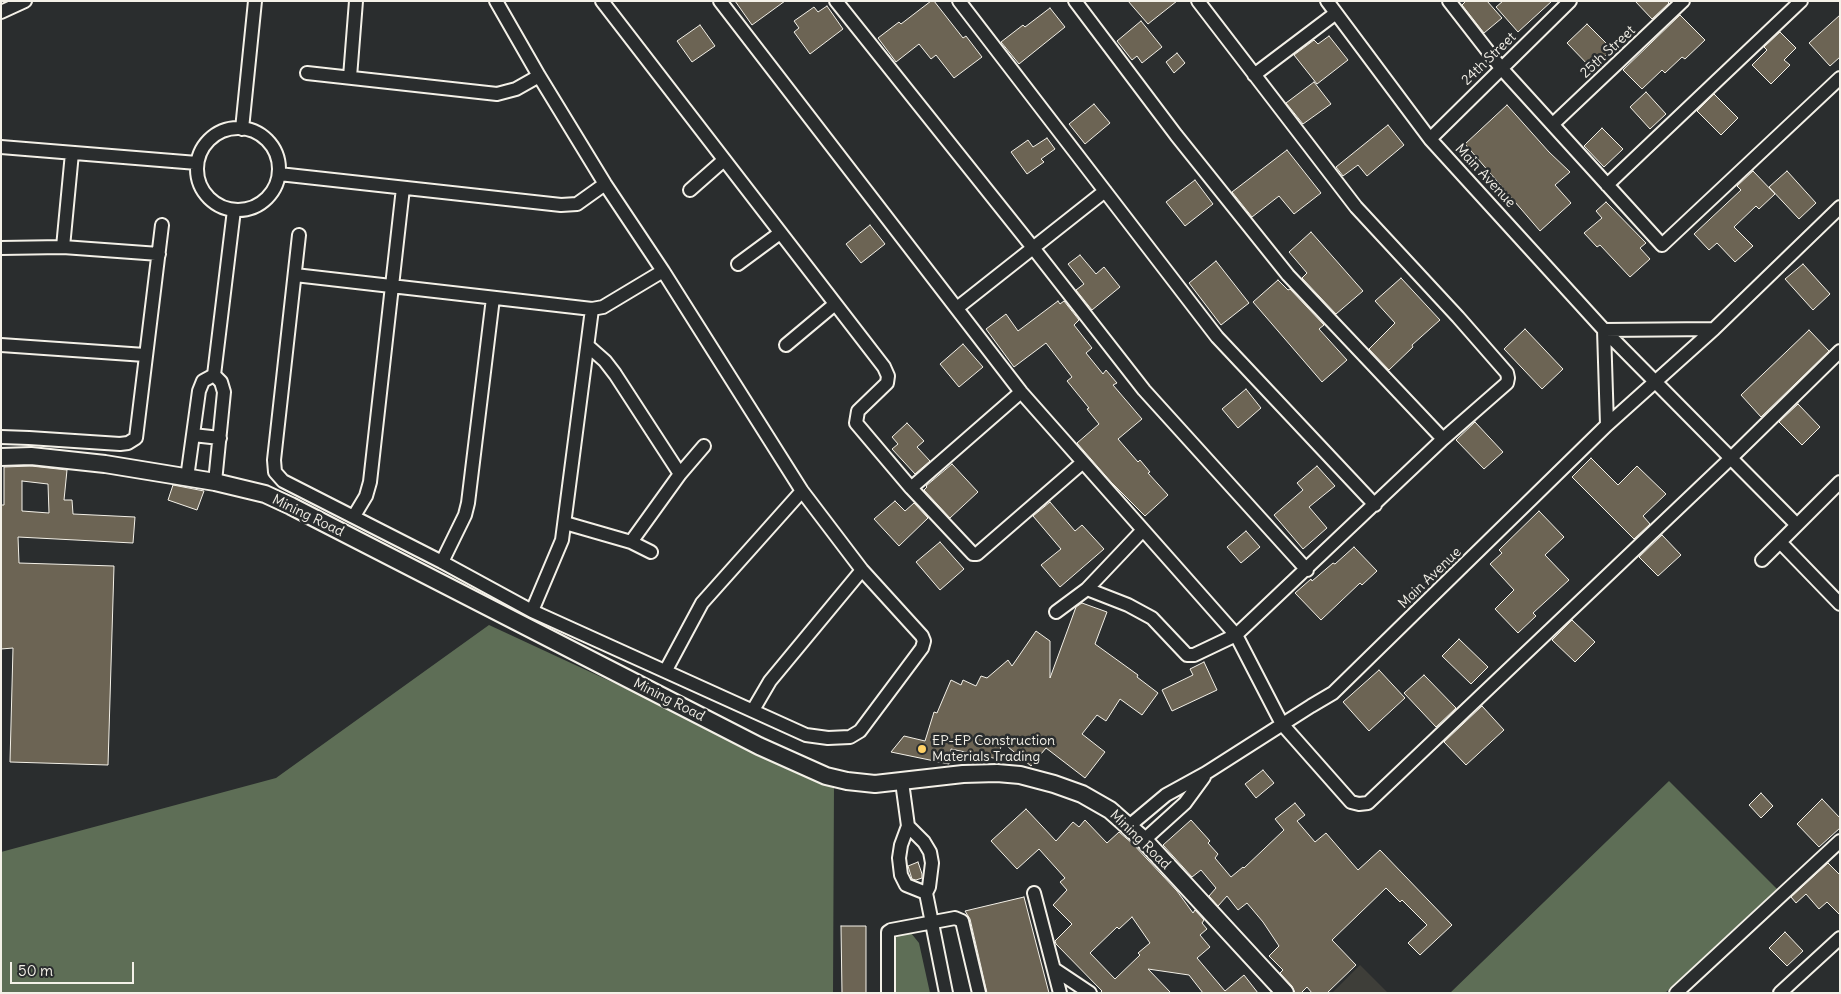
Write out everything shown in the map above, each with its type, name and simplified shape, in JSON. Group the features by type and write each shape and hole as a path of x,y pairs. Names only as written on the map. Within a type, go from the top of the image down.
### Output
{"street":[{"path":"1,12 25,1"},
{"path":"242,129 255,1"},
{"path":"350,78 356,1"},
{"path":"299,235 274,460 275,472 283,481 354,516 532,611 806,735 828,738 850,737 860,731 922,648 924,641 922,636 862,570 802,491 663,270 605,184 496,1"},
{"path":"602,1 884,368 888,376 887,383 858,411 856,423 911,488 973,554 977,554 1082,463"},
{"path":"720,1 1021,392 1236,635 1282,724 1351,802 1359,804 1368,803 1731,458 1840,351"},
{"path":"836,1 1034,248 1144,390 1306,570"},
{"path":"959,1 1217,337 1375,505"},
{"path":"1075,1 1176,135 1288,275 1443,439"},
{"path":"1087,589 1128,605 1152,618 1189,656 1236,635 1443,439 1507,383 1508,378 1507,373 1356,206 1198,1"},
{"name":"Main Avenue","path":"1326,1 1430,139 1604,330 1796,525"},
{"path":"1450,1 1501,68 1662,245 1840,78"},
{"name":"24th Street","path":"1430,139 1570,1"},
{"name":"25th Street","path":"1553,124 1683,1"},
{"path":"1607,185 1802,1"},
{"path":"1254,75 1336,14"},
{"path":"307,73 497,94 516,89 539,76"},
{"path":"229,129 242,129 254,132 270,144 278,161 279,174 272,192 258,205 234,210 221,206 210,199 202,189 197,163 204,146 218,134 229,129"},
{"path":"1,147 197,163"},
{"path":"63,248 72,153"},
{"path":"690,190 724,160"},
{"path":"279,174 561,205 577,204 605,184"},
{"path":"354,516 366,496 370,482 403,188"},
{"path":"957,308 1105,191"},
{"name":"Main Avenue","path":"1129,826 1166,794 1206,773 1333,694 1607,425 1714,329 1840,207"},
{"path":"214,375 234,210"},
{"path":"1,438 120,444 128,443 136,438 162,225"},
{"path":"738,264 780,233"},
{"path":"1,248 63,248 159,254"},
{"path":"295,275 592,309 602,307 663,270"},
{"path":"442,562 465,515 468,503 493,298"},
{"path":"786,345 835,304"},
{"path":"532,611 562,540 592,309"},
{"path":"1607,425 1604,330 1714,329"},
{"path":"1,345 145,355"},
{"path":"588,346 605,361 615,374 680,474"},
{"path":"187,478 199,391 203,381 214,375"},
{"path":"214,375 221,382 224,392 215,482"},
{"path":"911,488 1021,392"},
{"path":"193,435 220,438"},
{"path":"631,542 680,474 704,446"},
{"name":"Mining Road","path":"1,457 30,456 75,460 215,482 264,494 291,506 750,742 826,776 847,781 875,784 963,774 997,773 1020,775 1082,794 1110,810 1144,840 1285,993"},
{"path":"1762,560 1840,482"},
{"path":"666,670 702,603 802,491"},
{"path":"565,523 631,542 651,552"},
{"path":"1056,612 1087,589 1143,530"},
{"path":"1780,542 1840,604"},
{"path":"753,710 770,681 862,570"},
{"name":"Main Avenue","path":"1144,840 1185,803 1206,773"},
{"path":"902,782 908,826 901,845 899,858 901,875 906,885 926,893"},
{"path":"908,826 924,842 930,852 932,863 929,887 926,893 946,993"},
{"path":"1676,993 1840,841"},
{"path":"1034,893 1060,993"},
{"path":"888,993 888,932 955,918 962,921 978,993"},
{"path":"1780,993 1840,938"},
{"path":"1054,969 1090,993"}],"shaded area":[{"path":"1360,965 1388,993 1332,993"}],"green space":[{"path":"489,625 834,785 833,993 1,993 1,852 276,778"},
{"path":"1669,781 1777,889 1665,993 1450,993"},
{"path":"911,933 919,943 930,993 893,993 891,934"}],"building":[{"path":"735,1 785,1 752,25"},
{"path":"931,1 934,1 963,38 966,36 982,57 954,78 936,55 931,59 919,44 896,62 878,38 899,22 901,24"},
{"path":"1128,1 1177,1 1148,24"},
{"path":"1466,1 1487,1 1502,18 1484,33 1462,5"},
{"path":"1503,1 1552,1 1518,32 1496,7"},
{"path":"1635,1 1667,1 1669,3 1652,19"},
{"path":"827,6 843,29 810,54 794,32 799,28 794,21 814,7 818,12"},
{"path":"1050,8 1065,27 1019,64 1001,42"},
{"path":"1680,15 1705,40 1685,59 1682,57 1665,73 1662,70 1642,89 1623,70"},
{"path":"1840,15 1840,57 1830,66 1809,43"},
{"path":"1141,21 1162,47 1142,63 1137,56 1132,60 1117,41"},
{"path":"1587,24 1612,49 1592,69 1567,43"},
{"path":"700,25 715,46 692,62 677,41"},
{"path":"1780,32 1796,48 1784,60 1790,65 1771,84 1752,65 1767,50 1764,47"},
{"path":"1329,36 1348,60 1317,84 1294,55 1314,40 1318,44"},
{"path":"1177,53 1185,63 1174,73 1166,62"},
{"path":"1314,82 1331,104 1303,124 1286,103"},
{"path":"1646,92 1666,114 1650,129 1630,107"},
{"path":"1714,94 1738,118 1721,135 1697,111"},
{"path":"1094,104 1110,123 1085,144 1069,124"},
{"path":"1507,105 1549,152 1570,172 1555,185 1571,203 1540,231 1465,144"},
{"path":"1388,125 1404,145 1367,176 1358,165 1343,176 1336,167"},
{"path":"1602,128 1623,149 1604,167 1584,146"},
{"path":"1047,138 1055,149 1041,159 1044,162 1027,174 1011,152 1028,140 1033,147"},
{"path":"1287,150 1321,193 1294,214 1279,196 1252,217 1232,192"},
{"path":"1753,171 1775,194 1759,209 1756,206 1734,227 1753,246 1735,262 1717,243 1709,250 1694,234 1741,190 1737,186"},
{"path":"1787,171 1816,203 1799,219 1769,187"},
{"path":"1195,180 1213,204 1185,226 1166,202"},
{"path":"1606,202 1646,243 1640,248 1650,259 1630,277 1600,245 1597,247 1584,233 1602,218 1596,211"},
{"path":"870,225 885,244 861,263 846,244"},
{"path":"1311,232 1363,291 1336,314 1302,278 1307,273 1289,252"},
{"path":"1080,255 1096,274 1104,267 1120,287 1092,310 1076,290 1084,284 1068,264"},
{"path":"1216,261 1249,303 1221,325 1189,283"},
{"path":"1803,264 1830,294 1813,310 1785,279"},
{"path":"1401,278 1440,320 1412,345 1413,347 1389,370 1369,349 1395,323 1375,301"},
{"path":"1278,280 1288,290 1290,289 1324,325 1319,329 1347,360 1322,382 1253,302"},
{"path":"1058,301 1060,304 1064,301 1079,320 1074,325 1092,348 1086,353 1103,374 1106,370 1117,383 1113,385 1142,419 1118,439 1138,462 1140,460 1150,472 1148,473 1168,495 1145,516 1111,482 1077,443 1099,424 1087,409 1089,408 1067,381 1072,377 1046,343 1014,367 986,329 1006,314 1018,331"},
{"path":"1525,329 1563,369 1542,389 1504,349"},
{"path":"1809,330 1829,351 1761,417 1741,395"},
{"path":"963,344 983,367 959,387 940,364"},
{"path":"1246,389 1261,408 1238,428 1222,409"},
{"path":"1798,404 1820,427 1802,445 1779,422"},
{"path":"1475,422 1503,452 1484,469 1456,440"},
{"path":"907,423 924,441 917,447 930,461 915,474 892,449 898,444 892,437"},
{"path":"1591,458 1618,485 1637,466 1666,494 1643,516 1650,524 1634,539 1572,477"},
{"path":"952,464 978,492 950,518 924,490 926,486"},
{"path":"31,466 67,470 64,500 72,500 73,514 135,517 133,543 18,537 19,563 114,566 108,765 10,762 13,648 1,649 1,505 4,505 4,467","holes":["22,481 48,484 49,513 22,511"]},
{"path":"1317,466 1335,486 1309,507 1327,528 1303,549 1274,515 1303,490 1297,483"},
{"path":"173,485 204,491 197,510 168,500"},
{"path":"895,501 905,511 914,503 928,518 899,546 874,519"},
{"path":"1050,502 1075,531 1082,525 1104,549 1060,587 1041,565 1061,549 1033,516"},
{"path":"1539,511 1564,537 1545,555 1569,580 1533,613 1536,616 1518,633 1495,609 1514,590 1490,564 1502,553 1499,550"},
{"path":"1246,531 1260,547 1241,563 1227,547"},
{"path":"1662,535 1681,555 1658,576 1639,557"},
{"path":"940,542 964,569 940,590 916,562"},
{"path":"1354,547 1377,571 1362,585 1360,583 1321,620 1295,593 1333,563 1335,564"},
{"path":"1082,603 1107,612 1095,644 1138,675 1137,677 1158,693 1142,715 1120,699 1106,721 1097,715 1082,734 1105,752 1085,778 1046,748 1031,766 1002,742 998,759 951,749 949,764 891,752 904,736 925,741 934,712 937,713 951,680 961,685 963,680 976,686 981,676 987,678 1008,660 1012,666 1036,631 1050,641 1050,678 1076,607"},
{"path":"1572,620 1595,642 1575,662 1552,640"},
{"path":"1459,639 1488,667 1471,684 1442,656"},
{"path":"1204,662 1217,690 1172,711 1162,690 1193,675 1190,669"},
{"path":"1379,670 1405,698 1369,731 1343,702"},
{"path":"1424,675 1456,708 1436,727 1404,693"},
{"path":"1482,706 1504,730 1466,765 1444,742"},
{"path":"1263,770 1274,783 1256,798 1245,784"},
{"path":"1761,793 1773,806 1761,818 1749,805"},
{"path":"1822,799 1840,818 1840,828 1819,847 1797,824"},
{"path":"1295,803 1305,815 1297,821 1315,842 1326,833 1358,870 1380,850 1452,925 1420,955 1408,943 1427,925 1402,900 1400,902 1386,888 1332,940 1356,965 1327,993 1312,993 1307,987 1301,993 1295,993 1292,986 1280,973 1283,970 1269,956 1279,946 1247,903 1238,910 1227,896 1218,906 1209,896 1216,888 1201,870 1192,877 1163,845 1191,820 1210,841 1208,843 1218,854 1215,858 1231,877 1244,868 1284,830 1275,819"},
{"path":"1026,809 1056,841 1073,822 1079,827 1085,820 1107,843 1119,832 1133,844 1177,891 1193,913 1195,910 1204,920 1202,923 1207,929 1200,935 1210,947 1197,958 1225,991 1244,975 1258,993 1203,993 1189,975 1148,969 1171,993 1100,993 1102,991 1055,941 1072,924 1053,905 1067,890 1060,882 1065,878 1039,849 1017,869 991,841","holes":["1132,917 1150,943 1138,953 1140,955 1115,979 1090,953 1117,927 1119,929"]},
{"path":"918,862 922,878 916,880 912,879 908,866"},
{"path":"1828,863 1840,875 1840,915 1827,902 1819,909 1806,894 1796,903 1791,897"},
{"path":"1024,897 1049,993 987,993 970,919 965,911"},
{"path":"841,926 866,926 866,993 842,993"},
{"path":"1785,932 1803,951 1787,966 1769,948"}],"place":[{"name":"EP-EP Construction Materials Trading","path":"922,749"}]}
